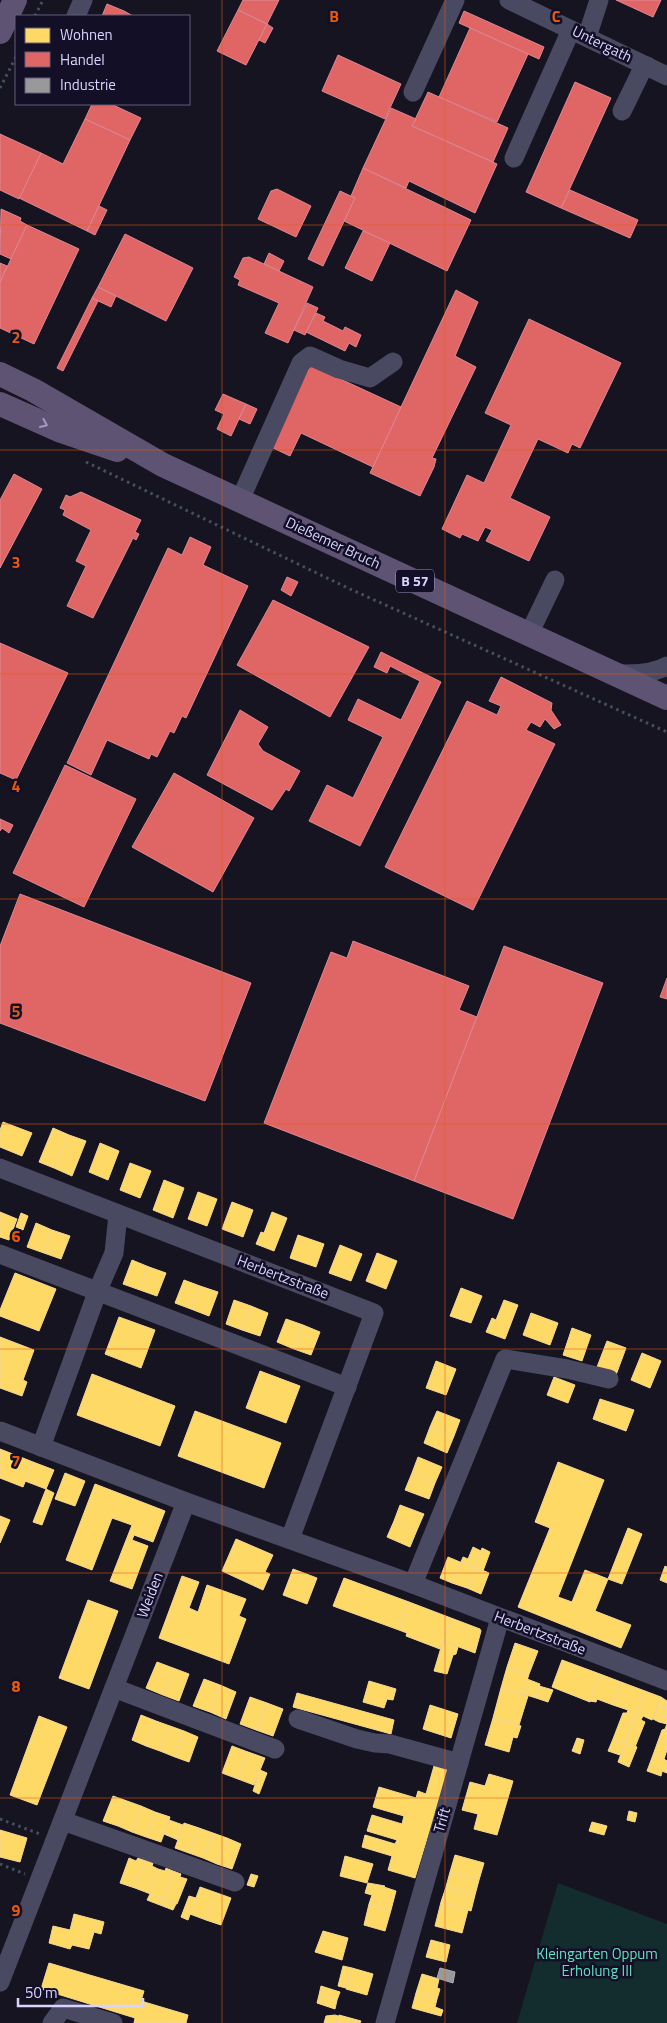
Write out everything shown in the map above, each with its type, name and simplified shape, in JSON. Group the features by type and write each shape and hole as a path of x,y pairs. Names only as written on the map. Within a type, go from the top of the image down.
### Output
{"main road":[{"path":"0,32 15,0"},
{"name":"Dießemer Bruch","path":"0,374 33,390 163,465 616,674 663,693"},
{"name":"Dießemer Bruch","path":"0,404 61,431 163,465"}],"street":[{"path":"76,15 83,0"},
{"path":"413,92 455,0"},
{"name":"Untergath","path":"509,0 533,5 579,33 667,76"},
{"path":"514,158 579,33 599,0"},
{"path":"622,111 642,70 647,66"},
{"path":"240,500 301,363 310,356 339,369 370,378 393,362"},
{"path":"529,634 555,580"},
{"path":"616,674 645,674 667,666"},
{"name":"Herbertzstraße","path":"0,1168 374,1312 290,1539"},
{"path":"41,1447 98,1290 114,1253 118,1214"},
{"path":"0,1254 347,1386"},
{"path":"413,1584 505,1359 567,1369 609,1379"},
{"name":"Herbertzstraße","path":"0,1431 186,1502 413,1584 667,1681"},
{"name":"Weiden","path":"0,1982 186,1502"},
{"name":"Trift","path":"385,2023 500,1618"},
{"path":"114,1688 275,1749"},
{"path":"298,1719 357,1739 390,1744 458,1763"},
{"path":"62,1820 235,1882"},
{"path":"52,2023 64,2008 114,2023"}],"path":[{"path":"35,15 42,0"},
{"path":"0,88 15,58"},
{"path":"84,461 350,589 667,732"},
{"path":"0,1818 55,1840"},
{"path":"0,1864 40,1880"}],"green space":[{"name":"Kleingarten Oppum Erholung III","path":"558,1883 667,1924 667,2023 517,2023"}],"building: Wohnen":[{"path":"3,1122 32,1133 22,1156 0,1147 0,1130"},
{"path":"53,1128 69,1135 54,1168 39,1162"},
{"path":"69,1135 86,1141 72,1176 54,1168"},
{"path":"100,1143 119,1151 108,1180 89,1172"},
{"path":"130,1163 151,1171 140,1198 120,1190"},
{"path":"164,1180 184,1188 173,1218 153,1210"},
{"path":"198,1192 217,1199 207,1226 188,1219"},
{"path":"232,1202 253,1210 243,1237 222,1229"},
{"path":"0,1212 17,1219 9,1240 0,1237"},
{"path":"272,1212 287,1218 274,1251 256,1244 261,1232 264,1233"},
{"path":"21,1213 28,1216 23,1230 16,1227"},
{"path":"36,1223 52,1230 44,1253 27,1247"},
{"path":"52,1230 70,1236 61,1259 44,1253"},
{"path":"298,1235 324,1244 316,1267 290,1258"},
{"path":"340,1245 362,1254 351,1281 329,1273"},
{"path":"377,1253 397,1261 386,1289 366,1281"},
{"path":"132,1260 149,1267 140,1290 123,1284"},
{"path":"149,1267 166,1273 157,1296 140,1290"},
{"path":"15,1273 56,1289 39,1331 0,1316 0,1310"},
{"path":"184,1280 200,1286 191,1309 175,1303"},
{"path":"200,1286 218,1292 209,1316 191,1309"},
{"path":"461,1288 482,1296 471,1323 450,1316"},
{"path":"234,1300 251,1306 242,1330 226,1324"},
{"path":"504,1300 518,1305 505,1339 486,1332 492,1318 496,1320"},
{"path":"251,1306 268,1313 260,1336 242,1330"},
{"path":"531,1313 558,1323 550,1345 523,1335"},
{"path":"119,1317 155,1330 141,1368 105,1354"},
{"path":"286,1319 303,1325 294,1349 277,1342"},
{"path":"303,1325 320,1332 311,1355 294,1349"},
{"path":"572,1328 591,1335 582,1361 563,1355"},
{"path":"0,1337 34,1350 23,1380 27,1382 22,1396 0,1388"},
{"path":"607,1341 626,1348 616,1375 597,1367"},
{"path":"642,1353 661,1361 650,1388 631,1380"},
{"path":"436,1361 456,1369 446,1395 426,1388"},
{"path":"260,1371 300,1386 286,1423 246,1408"},
{"path":"92,1374 175,1406 160,1446 77,1415"},
{"path":"554,1377 575,1385 568,1403 547,1395"},
{"path":"600,1399 634,1410 626,1431 593,1419"},
{"path":"195,1411 281,1443 264,1488 178,1456"},
{"path":"437,1411 460,1420 454,1436 430,1427"},
{"path":"430,1427 454,1436 447,1453 424,1443"},
{"path":"0,1449 33,1462 23,1487 0,1478"},
{"path":"418,1457 442,1467 435,1483 412,1473"},
{"path":"33,1462 54,1470 46,1489 25,1481"},
{"path":"558,1462 604,1480 558,1597 572,1602 585,1570 608,1579 595,1611 631,1625 621,1648 518,1607 550,1528 535,1522"},
{"path":"65,1473 85,1481 75,1506 55,1499"},
{"path":"412,1473 435,1483 429,1499 405,1490"},
{"path":"95,1484 165,1511 153,1542 134,1535 132,1540 148,1546 132,1589 110,1581 132,1525 112,1518 92,1570 66,1560"},
{"path":"46,1489 54,1493 42,1525 33,1522"},
{"path":"400,1505 424,1514 417,1530 394,1521"},
{"path":"0,1516 10,1520 0,1543"},
{"path":"394,1521 417,1530 410,1547 387,1537"},
{"path":"628,1528 642,1534 622,1584 608,1579"},
{"path":"236,1539 273,1555 265,1572 270,1574 263,1590 222,1571"},
{"path":"473,1547 481,1551 475,1567 461,1562 463,1557 468,1559"},
{"path":"482,1548 490,1552 483,1571 475,1567"},
{"path":"448,1557 460,1562 452,1583 440,1578"},
{"path":"460,1562 475,1567 467,1588 452,1583"},
{"path":"665,1566 667,1567 667,1583 660,1580"},
{"path":"475,1567 489,1573 481,1594 467,1588"},
{"path":"293,1569 317,1578 307,1604 283,1595"},
{"path":"182,1576 199,1582 189,1608 198,1612 207,1585 246,1599 239,1616 246,1619 229,1664 159,1638"},
{"path":"344,1578 409,1602 399,1630 333,1606"},
{"path":"88,1600 118,1611 89,1689 59,1678"},
{"path":"409,1602 451,1618 440,1649 406,1636 407,1633 399,1630"},
{"path":"451,1618 480,1629 475,1653 443,1641"},
{"path":"443,1641 458,1647 456,1654 453,1655 447,1674 434,1671"},
{"path":"515,1643 538,1651 529,1674 507,1667"},
{"path":"562,1660 600,1674 590,1702 552,1687"},
{"path":"157,1662 173,1668 163,1695 146,1688"},
{"path":"507,1667 529,1674 523,1694 501,1688"},
{"path":"173,1668 189,1674 179,1701 163,1695"},
{"path":"600,1674 621,1682 613,1705 597,1699 596,1702 590,1701"},
{"path":"204,1679 220,1685 210,1712 193,1706"},
{"path":"527,1679 540,1684 536,1698 523,1694"},
{"path":"369,1681 396,1689 393,1700 387,1699 384,1708 363,1702"},
{"path":"621,1682 645,1691 625,1743 613,1739 623,1713 627,1713 628,1710 613,1705"},
{"path":"220,1685 236,1692 226,1719 210,1712"},
{"path":"539,1686 553,1690 548,1702 536,1698"},
{"path":"501,1688 528,1696 519,1725 493,1718"},
{"path":"645,1691 661,1697 652,1720 643,1716 641,1720 645,1722 635,1747 625,1743"},
{"path":"297,1693 394,1720 391,1734 293,1707"},
{"path":"250,1697 267,1703 256,1730 240,1724"},
{"path":"661,1697 667,1701 659,1722 653,1719"},
{"path":"667,1701 667,1724 659,1722"},
{"path":"267,1703 283,1709 273,1736 256,1730"},
{"path":"430,1705 458,1714 451,1738 423,1729"},
{"path":"141,1715 156,1721 146,1746 132,1740"},
{"path":"39,1716 67,1727 37,1805 10,1795"},
{"path":"493,1718 521,1726 517,1738 513,1737 509,1752 485,1745"},
{"path":"156,1721 170,1726 160,1751 146,1746"},
{"path":"667,1724 667,1750 664,1759 653,1755 662,1730 665,1729"},
{"path":"170,1726 184,1731 175,1757 160,1751"},
{"path":"184,1731 198,1737 189,1762 175,1757"},
{"path":"577,1738 584,1740 580,1754 572,1751"},
{"path":"613,1739 625,1743 620,1755 608,1751"},
{"path":"625,1743 637,1747 629,1767 618,1762"},
{"path":"232,1746 248,1752 238,1779 222,1773"},
{"path":"248,1752 265,1758 254,1785 238,1779"},
{"path":"653,1755 664,1759 659,1770 662,1772 661,1776 647,1771"},
{"path":"664,1759 667,1761 667,1773 659,1770"},
{"path":"434,1766 448,1770 415,1878 388,1870 392,1856 362,1847 365,1835 395,1844 397,1840 367,1831 372,1815 402,1824 404,1816 373,1807 379,1787 416,1798 418,1791 426,1794"},
{"path":"260,1770 267,1773 259,1794 253,1791"},
{"path":"489,1774 513,1781 497,1835 474,1829 478,1814 462,1810 470,1782 485,1786"},
{"path":"113,1796 127,1801 118,1826 103,1821"},
{"path":"127,1801 141,1806 132,1832 118,1826"},
{"path":"141,1806 155,1812 146,1837 132,1832"},
{"path":"629,1811 637,1813 635,1822 627,1820"},
{"path":"155,1812 170,1817 161,1842 146,1837"},
{"path":"169,1820 183,1825 178,1840 164,1834"},
{"path":"592,1822 607,1826 604,1835 589,1831"},
{"path":"184,1823 199,1828 189,1853 175,1848"},
{"path":"199,1828 213,1833 203,1858 189,1853"},
{"path":"0,1830 27,1838 20,1862 0,1857"},
{"path":"213,1833 227,1838 217,1864 203,1858"},
{"path":"227,1838 241,1844 232,1869 217,1864"},
{"path":"455,1855 484,1863 479,1880 450,1872"},
{"path":"345,1856 373,1864 367,1883 340,1876"},
{"path":"129,1858 136,1861 138,1858 145,1860 135,1888 120,1883"},
{"path":"145,1860 153,1863 152,1866 158,1869 148,1893 135,1888"},
{"path":"166,1868 173,1871 163,1899 148,1893 158,1869 165,1871"},
{"path":"173,1871 181,1874 180,1877 187,1879 177,1904 163,1899"},
{"path":"450,1872 479,1880 475,1895 446,1887"},
{"path":"251,1874 258,1876 254,1887 247,1885"},
{"path":"368,1883 385,1886 396,1891 391,1910 369,1904 372,1895 365,1893"},
{"path":"200,1887 217,1893 206,1920 190,1914"},
{"path":"446,1887 475,1895 471,1911 441,1902"},
{"path":"217,1893 231,1898 221,1925 206,1920"},
{"path":"150,1894 163,1899 160,1905 147,1900"},
{"path":"189,1896 196,1898 188,1920 181,1917"},
{"path":"163,1899 176,1904 173,1910 160,1905"},
{"path":"441,1902 468,1910 462,1933 435,1926"},
{"path":"369,1904 391,1910 385,1931 364,1925"},
{"path":"74,1914 104,1922 101,1934 94,1932 89,1949 72,1945 70,1949 49,1943 53,1926 70,1930"},
{"path":"323,1931 348,1938 342,1960 315,1952"},
{"path":"431,1940 450,1945 446,1962 426,1957"},
{"path":"49,1963 144,1991 141,2001 188,2015 186,2023 134,2023 135,2018 41,1989"},
{"path":"343,1966 352,1968 346,1988 338,1986"},
{"path":"352,1968 373,1974 367,1995 346,1989"},
{"path":"422,1974 439,1979 437,1988 440,1989 437,1999 416,1993"},
{"path":"321,1986 340,1992 337,2000 319,1995"},
{"path":"416,1993 437,1999 435,2007 443,2010 441,2016 412,2008"},
{"path":"319,1995 337,2000 335,2009 317,2003"},
{"path":"339,2015 361,2021 360,2023 336,2023"},
{"path":"326,2016 338,2016 336,2023 324,2023"}],"building: Handel":[{"path":"243,0 279,0 267,24 238,10"},
{"path":"616,0 661,0 653,17"},
{"path":"107,4 131,15 102,15"},
{"path":"238,10 267,24 246,65 217,51"},
{"path":"464,11 544,47 539,59 459,23"},
{"path":"267,24 273,28 265,43 259,40"},
{"path":"470,28 528,54 497,122 439,97"},
{"path":"338,55 401,84 385,119 322,91"},
{"path":"575,82 611,98 561,208 526,192"},
{"path":"428,92 508,128 493,162 412,126"},
{"path":"92,105 113,105 141,118 130,140 85,119"},
{"path":"391,108 416,119 412,126 497,164 475,213 409,181 406,188 363,168"},
{"path":"85,119 130,140 87,231 19,198 41,153 63,164"},
{"path":"0,134 41,153 19,199 0,190"},
{"path":"363,168 471,220 447,271 344,221 355,198 351,196"},
{"path":"277,189 311,206 296,237 258,219 271,191"},
{"path":"570,190 638,220 630,238 561,208"},
{"path":"340,191 355,198 323,266 308,259"},
{"path":"99,206 107,210 95,235 87,231"},
{"path":"1,209 21,218 20,221 27,225 11,259 0,254"},
{"path":"27,225 79,249 34,344 0,328 0,282"},
{"path":"363,231 390,243 372,281 345,268"},
{"path":"125,234 193,268 166,321 98,287"},
{"path":"269,253 284,261 279,271 264,264"},
{"path":"249,257 313,287 288,343 265,333 279,303 238,285 240,280 234,277 243,258"},
{"path":"0,263 7,266 0,282"},
{"path":"98,287 116,296 111,307 92,298"},
{"path":"456,290 478,302 455,356 476,367 432,458 436,459 434,467 420,496 370,473"},
{"path":"92,298 98,301 63,371 57,368"},
{"path":"307,303 318,308 305,335 294,330"},
{"path":"316,313 325,317 323,321 343,331 345,327 361,335 356,347 349,343 345,351 306,332"},
{"path":"529,319 621,363 580,448 572,444 568,453 538,439 510,498 550,517 529,561 486,541 492,530 485,527 478,541 462,534 460,538 442,529 467,475 484,483 511,425 485,413"},
{"path":"308,364 401,407 373,467 301,433 290,456 269,446"},
{"path":"223,394 246,404 231,436 217,429 224,414 215,410"},
{"path":"246,404 257,409 250,424 239,419"},
{"path":"14,474 42,489 0,568 0,500"},
{"path":"81,492 141,520 135,532 139,534 136,540 133,538 93,618 67,606 86,566 76,561 91,530 63,515 65,510 60,508 66,495 70,497"},
{"path":"190,537 211,547 203,565 248,586 186,718 182,716 174,733 170,731 157,757 151,754 149,759 107,740 91,775 67,763 168,548 182,555"},
{"path":"287,577 298,582 291,596 281,590"},
{"path":"273,600 369,647 330,717 237,665"},
{"path":"0,643 68,673 16,780 0,773"},
{"path":"381,652 441,682 360,846 309,821 327,785 353,798 383,737 348,720 358,699 401,720 420,681 390,666 387,673 374,667"},
{"path":"501,677 552,703 551,710 561,725 554,729 545,719 540,727 531,722 526,730 555,744 473,910 385,867 467,701 497,715 501,706 489,701"},
{"path":"240,710 268,727 258,744 263,751 300,771 289,791 286,789 272,810 207,775"},
{"path":"65,765 136,799 84,907 13,873"},
{"path":"174,773 254,818 213,892 132,847"},
{"path":"0,819 13,825 9,833 2,828 0,831"},
{"path":"20,894 251,983 205,1101 0,1023 0,946"},
{"path":"353,941 469,986 459,1010 477,1017 414,1181 264,1123 331,952 347,958"},
{"path":"504,946 603,983 513,1219 414,1181"},
{"path":"667,978 667,999 660,997"}],"building: Industrie":[{"path":"440,1968 455,1972 453,1983 437,1978"}]}
